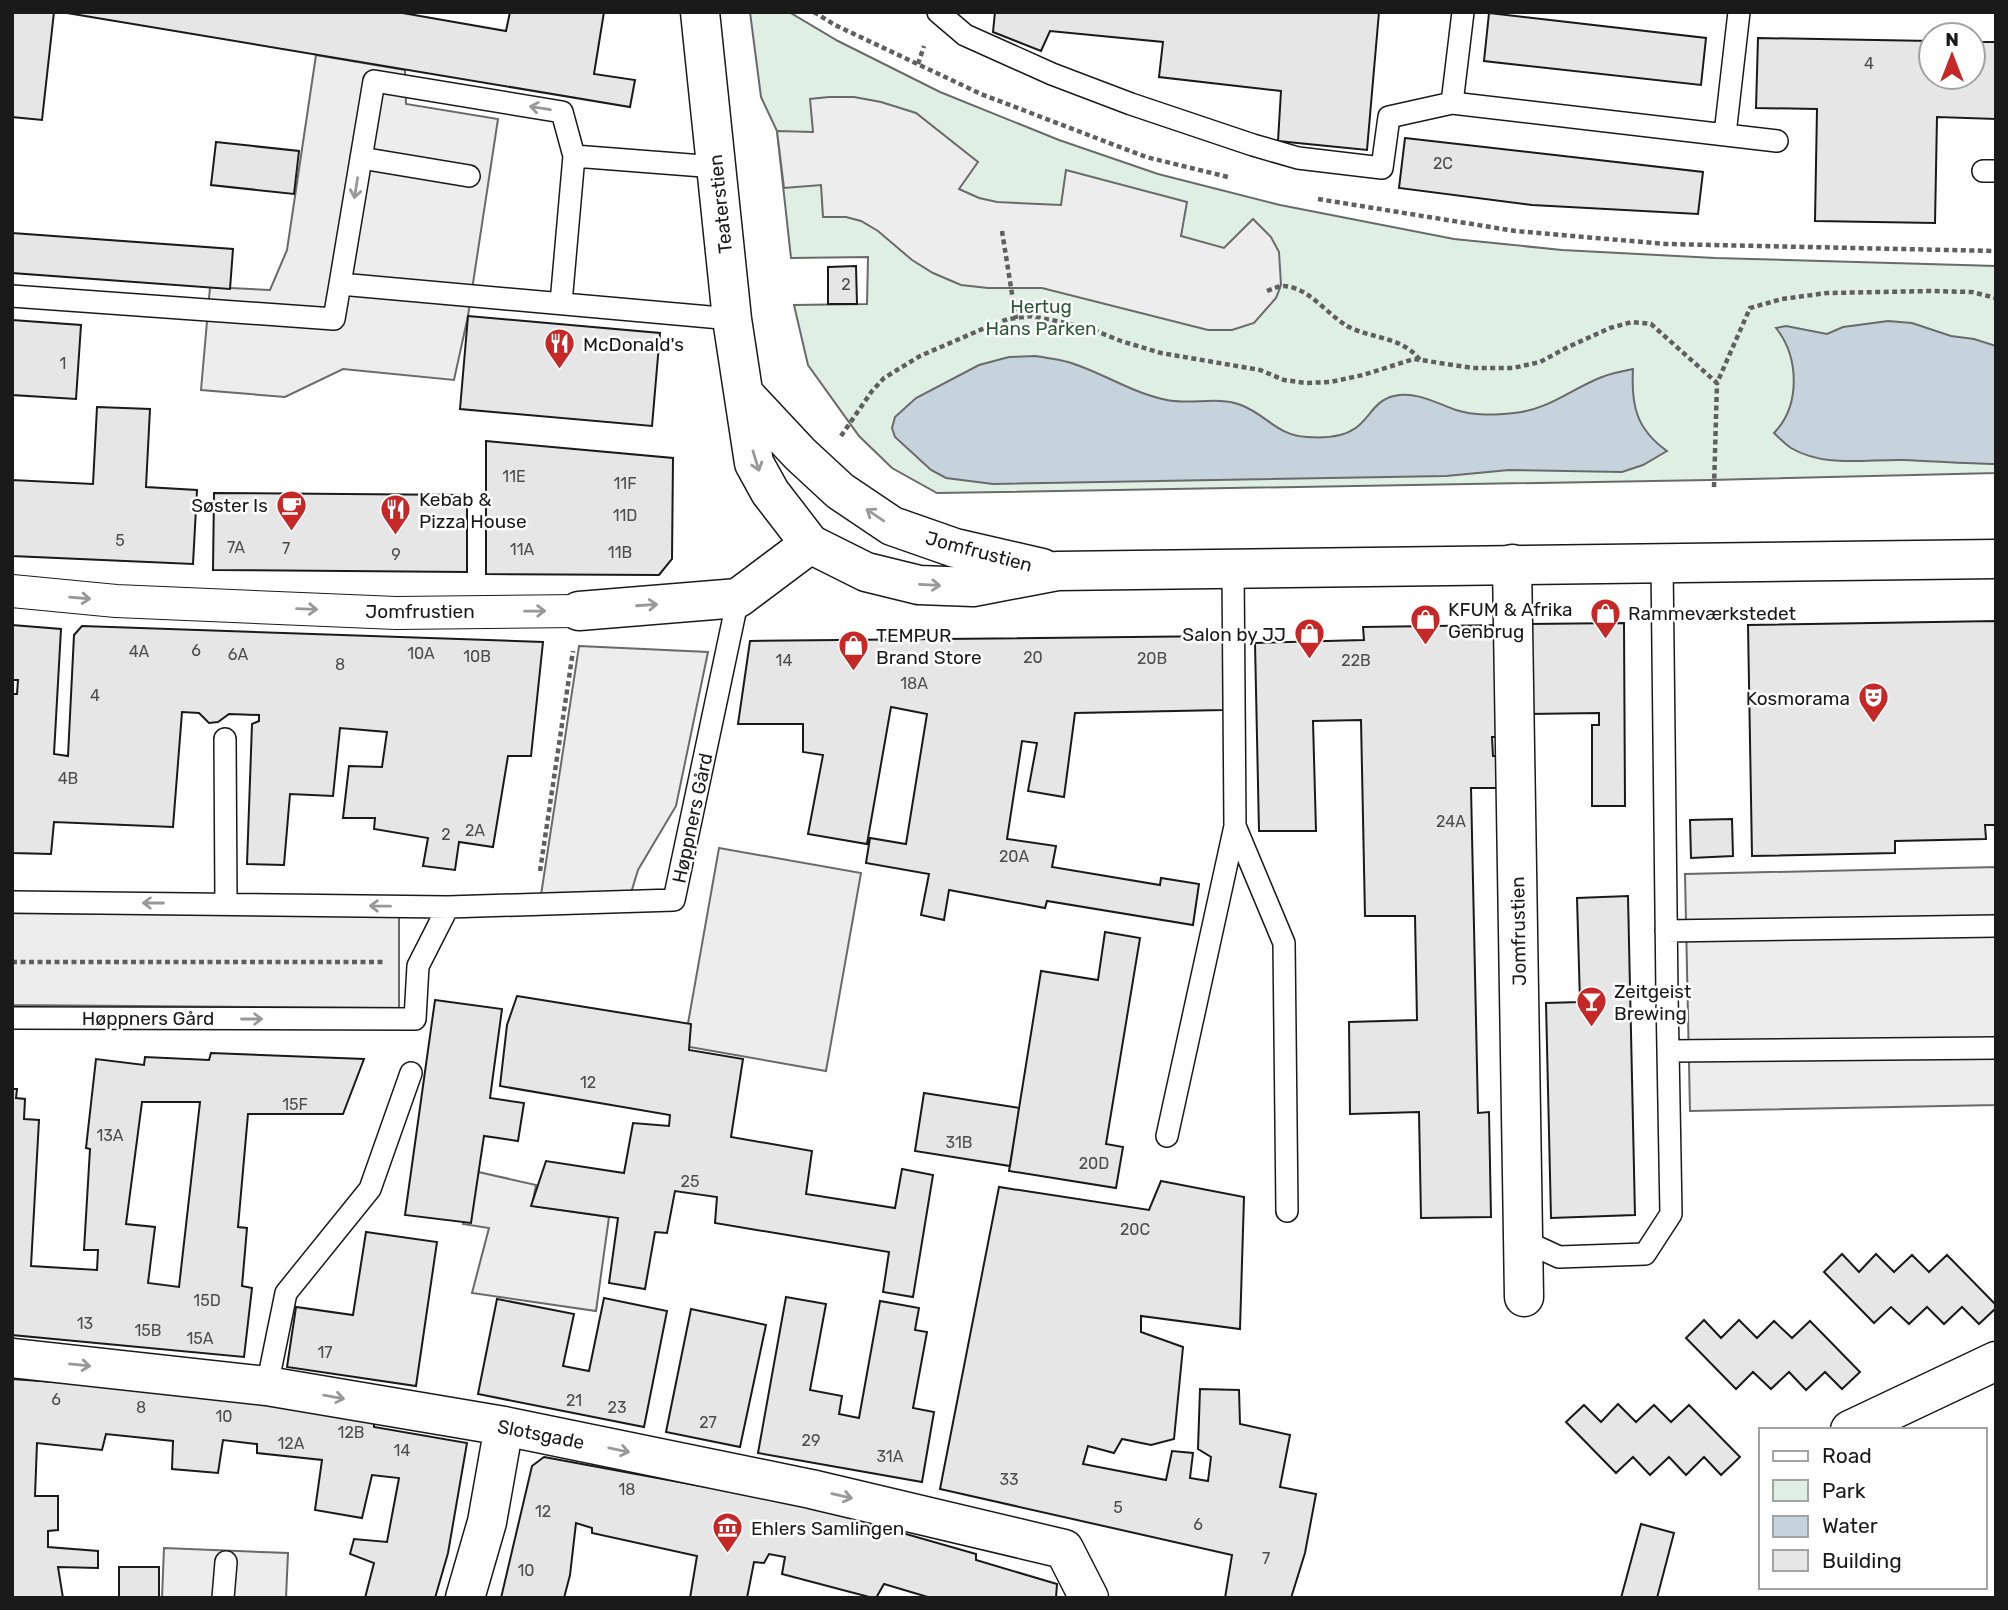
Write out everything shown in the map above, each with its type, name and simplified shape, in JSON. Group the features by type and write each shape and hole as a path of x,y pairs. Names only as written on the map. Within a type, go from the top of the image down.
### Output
{"street":[{"name":"Teaterstien","path":"700,12 732,319 744,394"},
{"name":"Jomfrustien","path":"744,394 754,463 770,492 810,544 866,572 919,585 973,587 1057,571 1996,559"},
{"name":"Jomfrustien","path":"744,394 800,454 840,491 892,526 955,548 1057,571"},
{"path":"738,598 810,544"},
{"name":"Jomfrustien","path":"1512,565 1524,1297"},
{"name":"Jomfrustien","path":"12,591 116,601 396,613 579,611 738,598"},
{"name":"Slotsgade","path":"12,1358 267,1385 504,1426 811,1489 1064,1549 1089,1598"},
{"path":"1854,1428 1996,1361"},
{"path":"465,1598 487,1522 504,1426"}],"lane":[{"path":"938,12 965,34 1052,74 1131,104 1298,158 1382,168 1389,117 1452,103 1777,141"},
{"path":"1452,103 1463,12"},
{"path":"1725,134 1740,12"},
{"path":"12,296 334,319 374,80 562,112 574,156 561,303"},
{"path":"574,156 716,167"},
{"path":"361,158 469,176"},
{"path":"340,284 732,319"},
{"path":"1522,1240 1559,1257 1645,1254 1671,1214 1662,563"},
{"path":"1167,1136 1235,826 1233,568"},
{"name":"Høppners Gård","path":"12,902 449,907 674,900 738,598"},
{"path":"225,738 226,903"},
{"path":"1235,826 1284,943 1287,1212"},
{"name":"Høppners Gård","path":"12,1018 415,1020 418,966 449,907"},
{"path":"1667,931 1996,926"},
{"path":"1669,1052 1996,1048"},
{"path":"267,1385 286,1293 370,1189 411,1073"},
{"path":"223,1598 226,1562"}],"path":[{"path":"1002,231 1016,319"},
{"path":"1268,290 1281,285 1296,288 1347,326 1363,333 1384,337 1413,351 1420,360"},
{"path":"1714,487 1717,383 1750,309 1782,299 1826,293 1930,290 1972,292 1996,298"},
{"path":"840,438 884,378 920,356 980,330 1008,319 1031,316 1086,327 1161,353 1260,370 1284,380 1306,383 1330,382 1363,375 1414,359 1474,368 1513,368 1540,362 1610,328 1632,322 1651,324 1717,383"},
{"path":"535,903 579,611"},
{"path":"12,962 420,962"}],"green space":[{"name":"Hertug Hans Parken","path":"750,12 789,12 838,41 940,92 1059,140 1158,174 1280,205 1454,239 1562,250 1715,258 1996,266 1996,473 937,493 892,468 859,436 808,365 794,305 867,304 868,257 791,258 777,131 761,97"}],"shaded area":[{"path":"316,55 405,70 406,104 498,119 468,316 454,380 343,369 285,397 201,390 210,287 270,290 287,250"},
{"path":"854,97 916,113 978,162 959,189 979,198 997,202 1061,205 1066,170 1187,202 1181,236 1224,248 1253,219 1271,237 1279,252 1281,285 1276,298 1254,323 1232,330 1208,330 1042,288 961,285 933,273 861,221 846,217 823,217 821,185 784,188 777,131 813,132 810,99"},
{"path":"579,646 708,652 676,806 638,870 631,893 541,895"},
{"path":"719,848 861,873 826,1071 684,1046"},
{"path":"1996,867 1996,1105 1690,1111 1685,874"},
{"path":"12,913 399,916 399,1008 12,1005"},
{"path":"474,1171 536,1185 532,1206 609,1217 596,1311 472,1293 489,1228 463,1224"},
{"path":"164,1548 288,1553 286,1598 162,1598"}],"water":[{"path":"1888,321 1912,323 1951,336 1996,346 1996,464 1832,460 1804,454 1791,448 1774,433 1789,409 1794,381 1789,353 1776,328 1786,326 1827,334 1843,327"},
{"path":"1036,356 1068,362 1154,397 1185,402 1232,402 1250,409 1287,433 1313,437 1331,437 1349,432 1381,402 1394,396 1418,396 1470,413 1514,413 1538,408 1602,377 1633,369 1633,394 1642,425 1667,451 1643,465 1622,472 1509,470 1446,476 993,484 946,478 931,470 895,437 892,428 895,417 916,398 979,365 1009,357"}],"building":[{"path":"12,12 54,12 42,120 12,117"},
{"path":"61,12 397,12 506,31 510,12 604,12 594,74 635,80 630,107"},
{"path":"995,12 1379,12 1367,150 1278,141 1281,91 1159,77 1163,42 1050,31 1041,51 993,32"},
{"path":"1489,13 1706,38 1701,85 1484,61"},
{"path":"1758,38 1917,41 1917,91 1987,91 1987,42 1996,42 1996,119 1937,117 1935,223 1815,221 1817,109 1756,108"},
{"path":"1405,138 1703,172 1698,214 1532,205 1399,188"},
{"path":"216,142 299,151 294,194 211,185"},
{"path":"12,233 233,249 230,289 12,273"},
{"path":"856,266 857,304 828,304 828,267"},
{"name":"McDonald's","path":"468,316 660,333 652,426 460,409"},
{"path":"12,320 81,325 76,399 12,395"},
{"path":"97,407 150,409 146,487 197,490 193,564 12,556 12,480 93,484"},
{"path":"486,441 673,458 672,559 659,575 486,574"},
{"path":"214,493 467,495 467,572 213,570"},
{"name":"Kosmorama","path":"1996,621 1996,825 1985,825 1986,839 1895,841 1895,853 1752,856 1748,625"},
{"path":"1624,623 1625,806 1592,806 1592,725 1599,725 1599,713 1528,714 1527,624"},
{"path":"12,625 61,629 54,754 68,756 74,635 82,626 543,642 531,756 508,756 493,847 459,842 455,870 423,866 428,838 374,829 375,818 343,818 349,766 382,767 387,732 340,728 333,796 290,794 284,865 247,864 252,724 259,721 259,715 229,714 218,722 209,723 199,713 182,712 173,827 54,822 51,854 12,853 12,694 17,694 18,680 12,680"},
{"path":"1503,625 1505,737 1492,737 1493,756 1506,756 1506,788 1471,788 1478,1113 1489,1112 1491,1217 1421,1218 1419,1112 1350,1114 1349,1022 1417,1020 1415,916 1365,916 1361,720 1313,721 1316,831 1259,831 1255,643 1364,640 1363,627"},
{"path":"1223,636 1224,710 1075,713 1064,797 1028,791 1037,743 1022,741 1007,839 1056,846 1052,867 1160,885 1161,878 1199,884 1193,925 1047,901 1045,908 949,890 944,920 921,915 929,874 866,863 870,838 906,844 927,714 891,707 867,844 808,834 823,755 803,752 803,724 738,724 750,641"},
{"path":"1732,819 1733,856 1691,858 1690,820"},
{"path":"1628,896 1635,1215 1551,1218 1546,1003 1580,1002 1577,898"},
{"path":"1105,932 1140,938 1106,1144 1123,1147 1116,1188 1009,1171 1041,971 1098,980"},
{"path":"517,996 691,1024 689,1050 743,1059 731,1137 812,1151 806,1194 895,1208 902,1169 933,1175 913,1297 883,1292 889,1252 715,1223 717,1197 675,1191 667,1233 655,1232 645,1289 609,1283 618,1218 531,1206 546,1161 624,1173 633,1123 669,1126 670,1115 500,1086 507,1025"},
{"path":"435,1000 502,1009 490,1098 524,1103 518,1141 484,1136 471,1223 405,1215"},
{"path":"211,1053 364,1059 343,1114 248,1114 238,1227 247,1228 242,1286 252,1288 244,1357 12,1335 12,1089 17,1089 16,1098 25,1099 24,1119 39,1120 31,1266 97,1270 98,1250 84,1250 90,1149 86,1148 96,1059 144,1065 145,1057 209,1060","holes":["142,1102 200,1102 179,1287 148,1283 155,1227 126,1224"]},
{"path":"924,1093 1019,1108 1010,1166 915,1151"},
{"path":"1161,1181 1244,1197 1240,1329 1141,1316 1141,1332 1183,1347 1174,1439 1151,1445 1122,1439 1114,1453 1088,1446 1083,1464 1166,1480 1172,1451 1193,1453 1190,1478 1208,1481 1211,1457 1198,1449 1200,1389 1239,1390 1240,1424 1290,1435 1280,1487 1316,1494 1305,1553 1291,1598 1225,1598 1232,1555 940,1489 999,1187 1149,1210"},
{"path":"366,1232 437,1242 416,1386 287,1367 296,1307 353,1315"},
{"path":"1842,1254 1859,1272 1876,1254 1894,1272 1912,1255 1929,1272 1947,1255 1996,1308 1979,1324 1962,1307 1944,1324 1927,1307 1909,1324 1891,1307 1874,1323 1824,1272"},
{"path":"786,1297 826,1304 810,1390 842,1396 839,1414 859,1418 880,1301 919,1308 915,1330 927,1332 913,1408 934,1412 922,1482 758,1453"},
{"path":"604,1298 667,1311 644,1427 478,1394 497,1299 574,1314 563,1366 589,1371"},
{"path":"691,1309 766,1325 740,1447 666,1432"},
{"path":"1704,1320 1721,1338 1739,1320 1757,1338 1774,1321 1792,1338 1810,1321 1860,1372 1842,1389 1825,1372 1806,1390 1789,1372 1771,1389 1753,1372 1736,1389 1686,1338"},
{"path":"12,1379 180,1391 374,1421 374,1427 467,1443 448,1553 435,1598 365,1598 374,1563 350,1554 354,1539 387,1542 399,1478 372,1475 362,1518 315,1510 322,1460 257,1453 257,1444 223,1440 218,1473 172,1469 173,1441 106,1434 102,1450 37,1443 35,1496 58,1496 58,1530 48,1531 48,1547 98,1551 98,1568 58,1567 63,1598 12,1598"},
{"path":"1618,1404 1636,1422 1654,1405 1671,1422 1689,1405 1740,1457 1721,1475 1704,1457 1686,1475 1669,1457 1650,1475 1633,1457 1616,1473 1566,1422 1584,1405 1601,1422"},
{"path":"544,1457 808,1506 976,1554 976,1560 1057,1584 1056,1598 931,1598 884,1584 876,1598 873,1598 782,1574 785,1557 769,1554 764,1563 754,1562 747,1598 690,1598 697,1556 592,1533 592,1528 576,1523 570,1575 564,1598 501,1598 532,1466"},
{"path":"1641,1524 1674,1533 1657,1598 1621,1598"},
{"path":"119,1567 159,1567 159,1598 119,1598"}],"place":[{"name":"McDonald's","path":"560,371"},
{"name":"Søster Is","path":"291,532"},
{"name":"Kebab & Pizza House","path":"396,537"},
{"name":"Rammeværkstedet","path":"1605,640"},
{"name":"KFUM & Afrika Genbrug","path":"1425,647"},
{"name":"Salon by JJ","path":"1309,661"},
{"name":"TEMPUR Brand Store","path":"853,673"},
{"name":"Kosmorama","path":"1873,725"},
{"name":"Zeitgeist Brewing","path":"1591,1029"},
{"name":"Ehlers Samlingen","path":"728,1555"}]}
